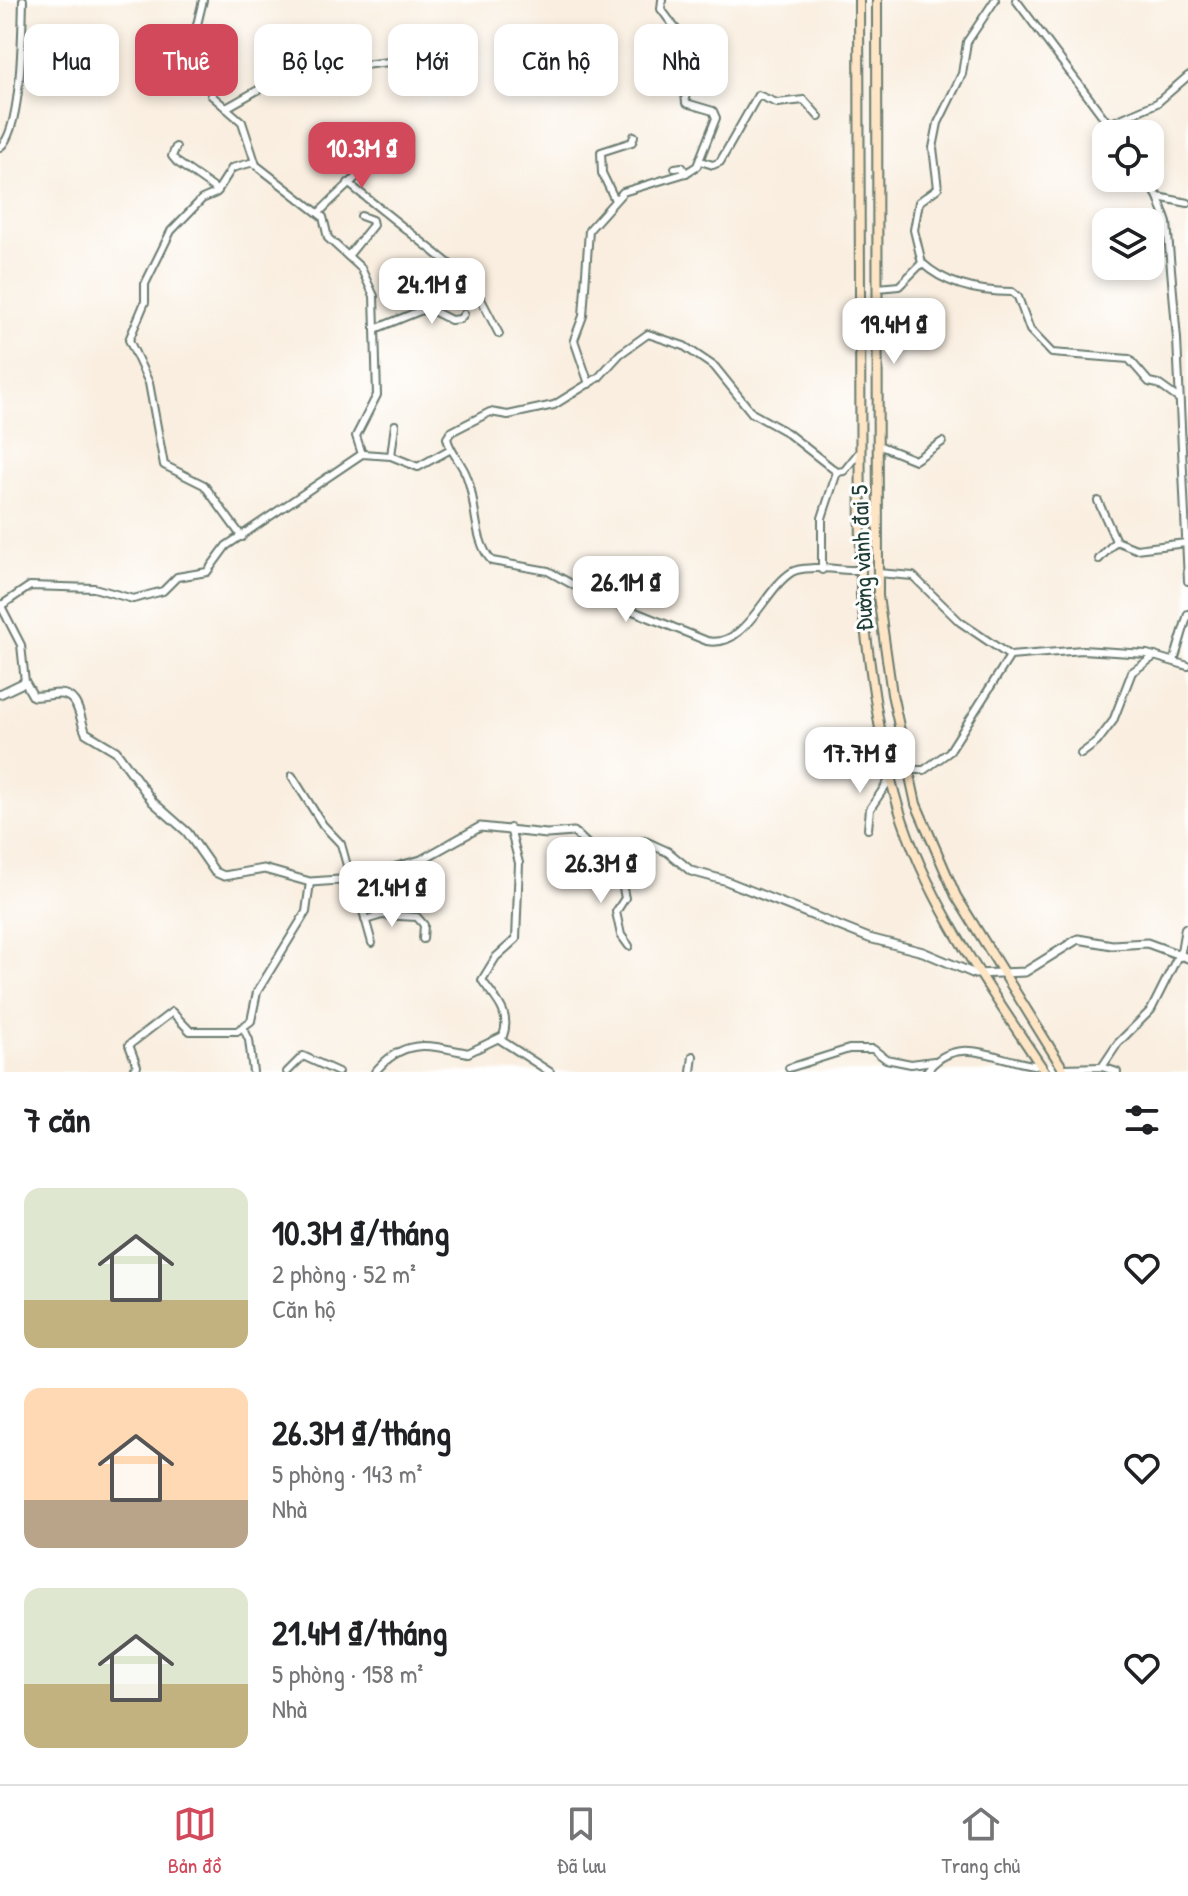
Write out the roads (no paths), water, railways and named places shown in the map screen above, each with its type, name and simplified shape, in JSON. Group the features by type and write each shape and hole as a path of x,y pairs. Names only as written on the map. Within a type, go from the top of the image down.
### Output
{"main road":[{"name":"Đường vành đai 5","path":"859,0 861,570 874,693 898,807 939,904 1043,1069"},
{"name":"Đường vành đai 5","path":"877,0 878,573 892,694 916,804 956,896 1064,1070"}],"street":[{"path":"0,147 12,131 21,65 23,0"},
{"path":"203,0 196,29 218,63 211,95 242,122 254,162 319,213 328,238 361,268 374,296 377,395 356,436 362,454"},
{"path":"589,384 574,340 583,316 586,242 591,225 628,190 686,173 700,161 713,131 715,114 686,103 693,52 661,9 662,0"},
{"path":"995,0 967,42 962,74 938,123 933,148 938,188 919,202 914,230 922,263 951,282 978,290 1012,292 1018,297 1030,330 1052,353 1129,359 1149,382 1158,384 1179,399"},
{"path":"1016,0 1106,120"},
{"path":"226,108 286,74 388,62"},
{"path":"1118,120 1157,103 1188,76"},
{"path":"700,161 713,165 720,162 758,95 777,103 804,100 819,117"},
{"path":"615,200 602,173 601,152 632,142 634,136"},
{"path":"176,147 172,156 177,162 218,191"},
{"path":"319,213 374,162 381,150"},
{"path":"242,537 204,485 164,465 149,383 129,340 145,302 145,284 171,231 202,199 218,191 232,168 254,162"},
{"path":"675,168 682,167 686,173"},
{"path":"348,183 472,282 499,334"},
{"path":"1155,192 1167,223 1185,458 1188,581"},
{"path":"1158,197 1188,203"},
{"path":"348,256 373,225 372,220 361,216"},
{"path":"878,288 899,286 922,263"},
{"path":"375,329 427,308 451,320 460,319 464,314"},
{"path":"860,451 844,471 837,472 786,432 752,413 721,372 679,344 645,335 589,384 549,407 508,415 490,412 448,434 449,450 468,478 484,549 492,561 548,571 586,592 707,641 721,642 734,634 792,571 807,568 861,570"},
{"path":"391,456 395,425"},
{"path":"878,445 915,460 942,442"},
{"path":"449,450 418,467 391,456 362,454 222,549 207,572 177,577 156,593 128,599 94,588 30,586 1,604 21,645 25,682 33,696 58,694 71,698 79,710 86,733 116,751 153,802 187,832 219,875 264,869 310,882 352,879 421,860 473,829 510,828 547,834 577,832 598,852 615,851 644,841 668,852 696,873 724,880 869,938 923,952 982,975 1030,969 1078,939 1112,945 1147,943 1182,957"},
{"path":"822,570 822,518 837,472"},
{"path":"1098,501 1116,541 1136,549 1186,543"},
{"path":"1099,559 1116,541"},
{"path":"878,573 913,576 960,622 1010,656 1074,650 1155,656 1188,666"},
{"path":"1174,661 1188,614"},
{"path":"909,770 924,770 949,752 1010,656"},
{"path":"1081,754 1103,737 1113,721 1132,672 1155,656"},
{"path":"0,694 25,682"},
{"path":"292,776 323,825 341,844 372,943"},
{"path":"868,829 870,809 892,776"},
{"path":"375,1072 387,1057 411,1046 446,1047 468,1053 499,1039 505,1030 504,1011 482,980 496,957 516,939 519,863 510,828"},
{"path":"615,851 625,898 616,912 621,935 629,946"},
{"path":"132,1072 137,1066 129,1045 164,1015 172,1012 190,1031 244,1029 253,1018 257,992 306,912 310,882"},
{"path":"365,920 382,915 417,917 424,925 423,939"},
{"path":"1102,1067 1118,1043 1151,1010 1182,957 1185,928"},
{"path":"244,1029 249,1040 253,1072"},
{"path":"499,1039 550,1072"},
{"path":"789,1068 849,1049 873,1049 886,1059 911,1064 934,1061"},
{"path":"926,1072 934,1061 949,1051 966,1050 1043,1069"},
{"path":"287,1072 303,1056 338,1072"},
{"path":"691,1072 693,1056"},
{"path":"1064,1070 1102,1067 1117,1072"}]}
